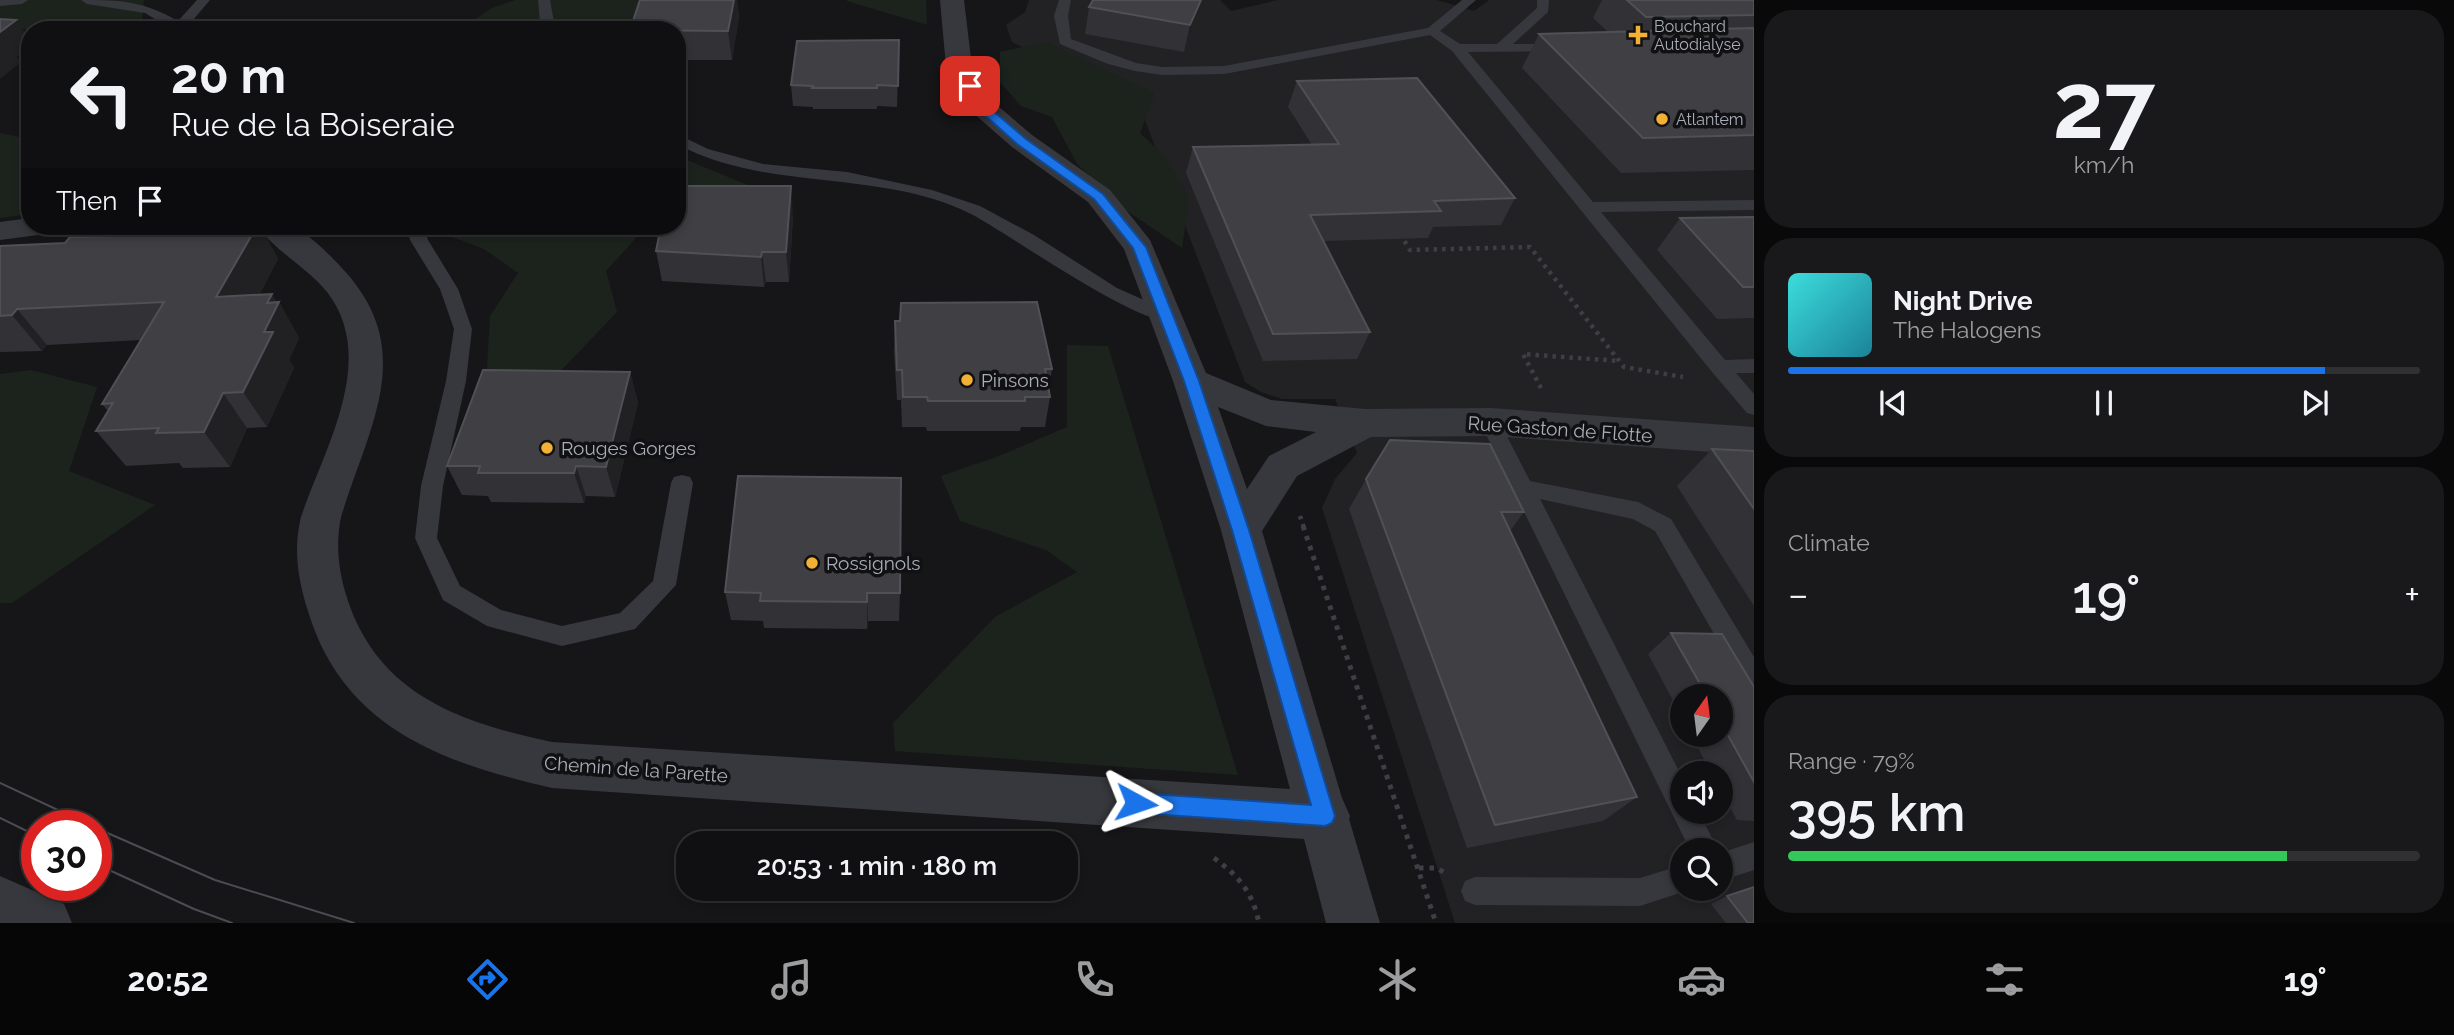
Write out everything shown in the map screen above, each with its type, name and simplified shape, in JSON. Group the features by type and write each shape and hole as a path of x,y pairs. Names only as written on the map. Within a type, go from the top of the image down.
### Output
{"street":[{"path":"952,0 959,67 981,106 1021,141 1099,197 1139,247 1191,381 1241,530 1325,816 1353,923"},
{"path":"0,232 21,229"},
{"name":"Chemin de la Parette","path":"284,235 335,280 355,307 364,330 366,361 362,395 320,520 317,566 328,614 346,650 372,685 406,713 449,737 498,754 552,765 1325,816"},
{"name":"Rue Gaston de Flotte","path":"1191,381 1266,413 1365,423 1490,422 1754,441"},
{"name":"Rue Gaston de Flotte","path":"1241,530 1283,466 1365,423"},
{"path":"0,902 45,923"}],"lane":[{"path":"0,2 22,0"},
{"path":"87,0 149,10 169,21"},
{"path":"188,21 204,0"},
{"path":"544,0 547,21"},
{"path":"1065,0 1060,16 1065,41 1114,61 1162,71 1224,70 1432,32 1470,0"},
{"path":"1500,48 1543,9 1543,0"},
{"path":"1432,32 1457,48 1754,408"},
{"path":"1457,48 1568,48 1578,51"},
{"path":"686,143 704,152 762,169 847,177 926,193 974,209 1028,239 1111,292 1164,316"},
{"path":"1588,207 1754,205"},
{"path":"418,235 449,289 463,329 456,381 432,486 426,538 451,593 495,620 562,636 627,622 664,585 682,483"},
{"path":"1720,367 1754,366"},
{"path":"1490,422 1670,782"},
{"path":"1521,487 1638,511 1663,525 1754,680"},
{"path":"1733,863 1754,856"},
{"path":"1475,891 1640,892 1670,883"}],"path":[{"path":"1396,229 1410,250 1530,247 1624,367 1736,386"},
{"path":"1533,375 1523,354 1619,361"},
{"path":"1283,466 1436,923"}],"shaded area":[{"path":"0,0 144,0 142,21 21,21 21,29 0,29"},
{"path":"515,0 659,0 634,21 472,21 492,8"},
{"path":"926,0 927,25 847,1"},
{"path":"1029,0 1220,0 1231,11 1278,0 1437,0 1474,11 1489,0 1754,0 1754,923 1455,923 1322,508 1335,479 1357,453 1335,399 1282,399 1261,392 1245,382 1133,89 1068,69 1012,42 1006,25 1025,12"},
{"path":"1046,42 1155,93 1140,133 1168,159 1189,199 1182,248 1127,211 1077,164 1052,117 1021,106 999,81 1000,52"},
{"path":"0,133 21,137 21,215 0,218"},
{"path":"686,160 750,186 686,208"},
{"path":"451,235 639,235 606,271 617,312 554,378 487,369 490,316 518,273 484,249"},
{"path":"1067,345 1108,346 1238,775 895,751 893,723 995,617 1077,572 1046,550 960,521 941,476 999,456 1067,427"},
{"path":"31,370 97,387 69,471 155,505 12,603 0,603 0,374"}],"building":[{"path":"640,0 734,0 728,31 686,31 686,21 633,21"},
{"path":"1093,0 1201,0 1190,25 1089,7"},
{"path":"1627,0 1754,0 1754,15 1646,17"},
{"path":"0,19 16,20 0,32"},
{"path":"1754,28 1754,135 1643,138 1539,34"},
{"path":"899,40 898,86 812,88 813,86 791,85 797,41"},
{"path":"1417,78 1515,198 1434,201 1441,211 1310,215 1370,332 1273,334 1193,147 1339,144 1297,81"},
{"path":"686,186 791,186 786,252 762,252 761,257 656,251 659,235 686,235"},
{"path":"1754,217 1754,287 1743,287 1680,218"},
{"path":"252,235 216,297 272,294 267,303 279,302 264,332 273,332 243,392 223,393 204,432 156,433 159,428 96,431 113,403 102,404 164,302 17,309 12,315 0,316 0,246 65,243 70,237"},
{"name":"Pinsons","path":"1037,302 1052,369 1045,369 1050,397 1025,397 1025,401 928,401 927,397 903,397 902,370 897,370 895,321 900,321 901,303"},
{"path":"483,370 630,372 606,467 576,466 574,473 478,473 480,466 447,466"},
{"path":"1390,440 1490,444 1524,512 1501,512 1637,797 1495,825 1366,479"},
{"path":"1712,449 1754,451 1754,509"},
{"name":"Rossignols","path":"738,476 901,478 900,593 867,593 867,602 760,601 761,593 725,592"},
{"path":"1671,633 1722,634 1754,687 1754,782 1733,744 1733,684 1700,684"},
{"path":"1754,887 1754,923 1748,923 1731,901 1733,894"}],"tram line":[{"path":"0,783 58,810"},
{"path":"0,818 21,828"},
{"path":"112,835 215,880 354,923"},
{"path":"112,871 194,909 232,923"}],"place":[{"name":"Bouchard Autodialyse","path":"1638,35"},
{"name":"Atlantem","path":"1662,119"},
{"name":"Pinsons","path":"967,380"},
{"name":"Rouges Gorges","path":"547,448"},
{"name":"Rossignols","path":"812,563"}],"route":[{"path":"970,86 981,106 1021,141 1099,197 1139,247 1191,381 1241,530 1325,816 1136,803"}]}
